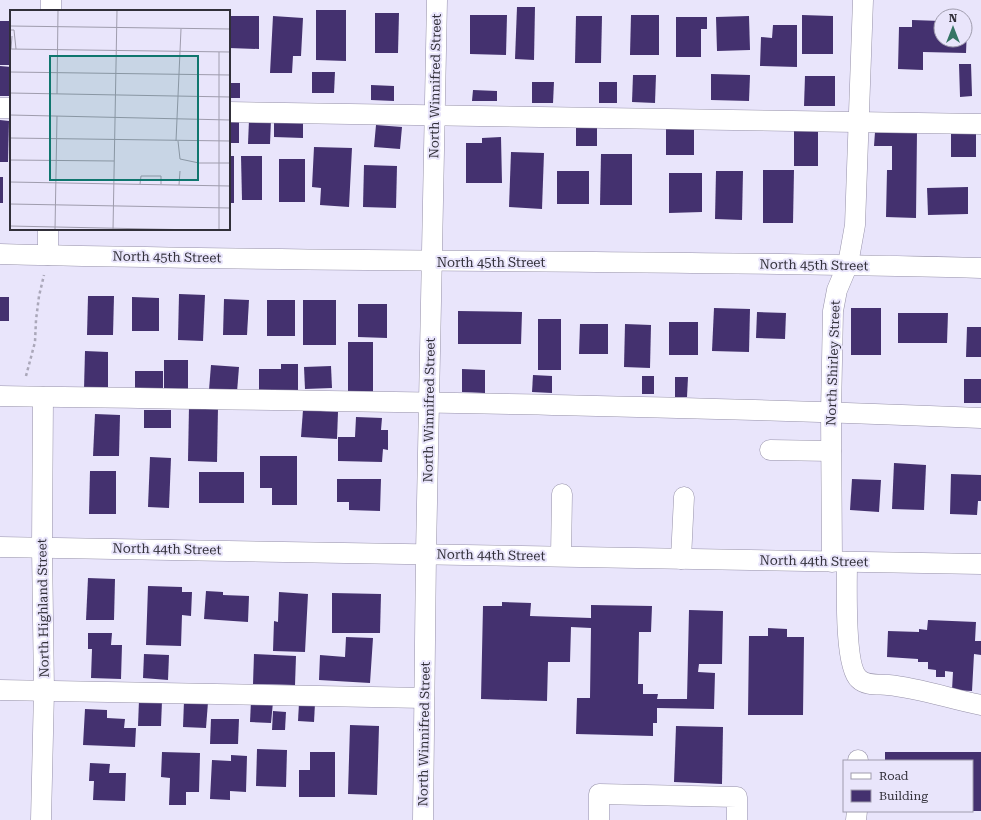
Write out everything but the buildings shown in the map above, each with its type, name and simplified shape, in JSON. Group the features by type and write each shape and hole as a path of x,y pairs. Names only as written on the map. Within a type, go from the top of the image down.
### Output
{"street":[{"name":"North Winnifred Street","path":"423,820 431,261 437,0"},
{"name":"North Shirley Street","path":"863,0 855,225 848,264 837,290 833,311 831,412 831,451 839,562 848,622 850,658 852,667 858,679 864,682 904,687 981,705"},
{"path":"230,112 981,124"},
{"path":"48,230 48,255"},
{"name":"North 45th Street","path":"0,254 431,261 848,264 981,268"},
{"path":"0,396 429,403 831,412 981,418"},
{"name":"North Highland Street","path":"35,397 42,547 44,690 42,820"},
{"path":"770,450 831,451"},
{"path":"561,556 562,494"},
{"path":"681,559 684,497"},
{"name":"North 44th Street","path":"0,547 981,564"},
{"path":"0,690 424,698"},
{"path":"599,820 599,794 737,797 737,820"}],"path":[{"path":"35,397 25,383 35,342 39,296 48,255"}]}
